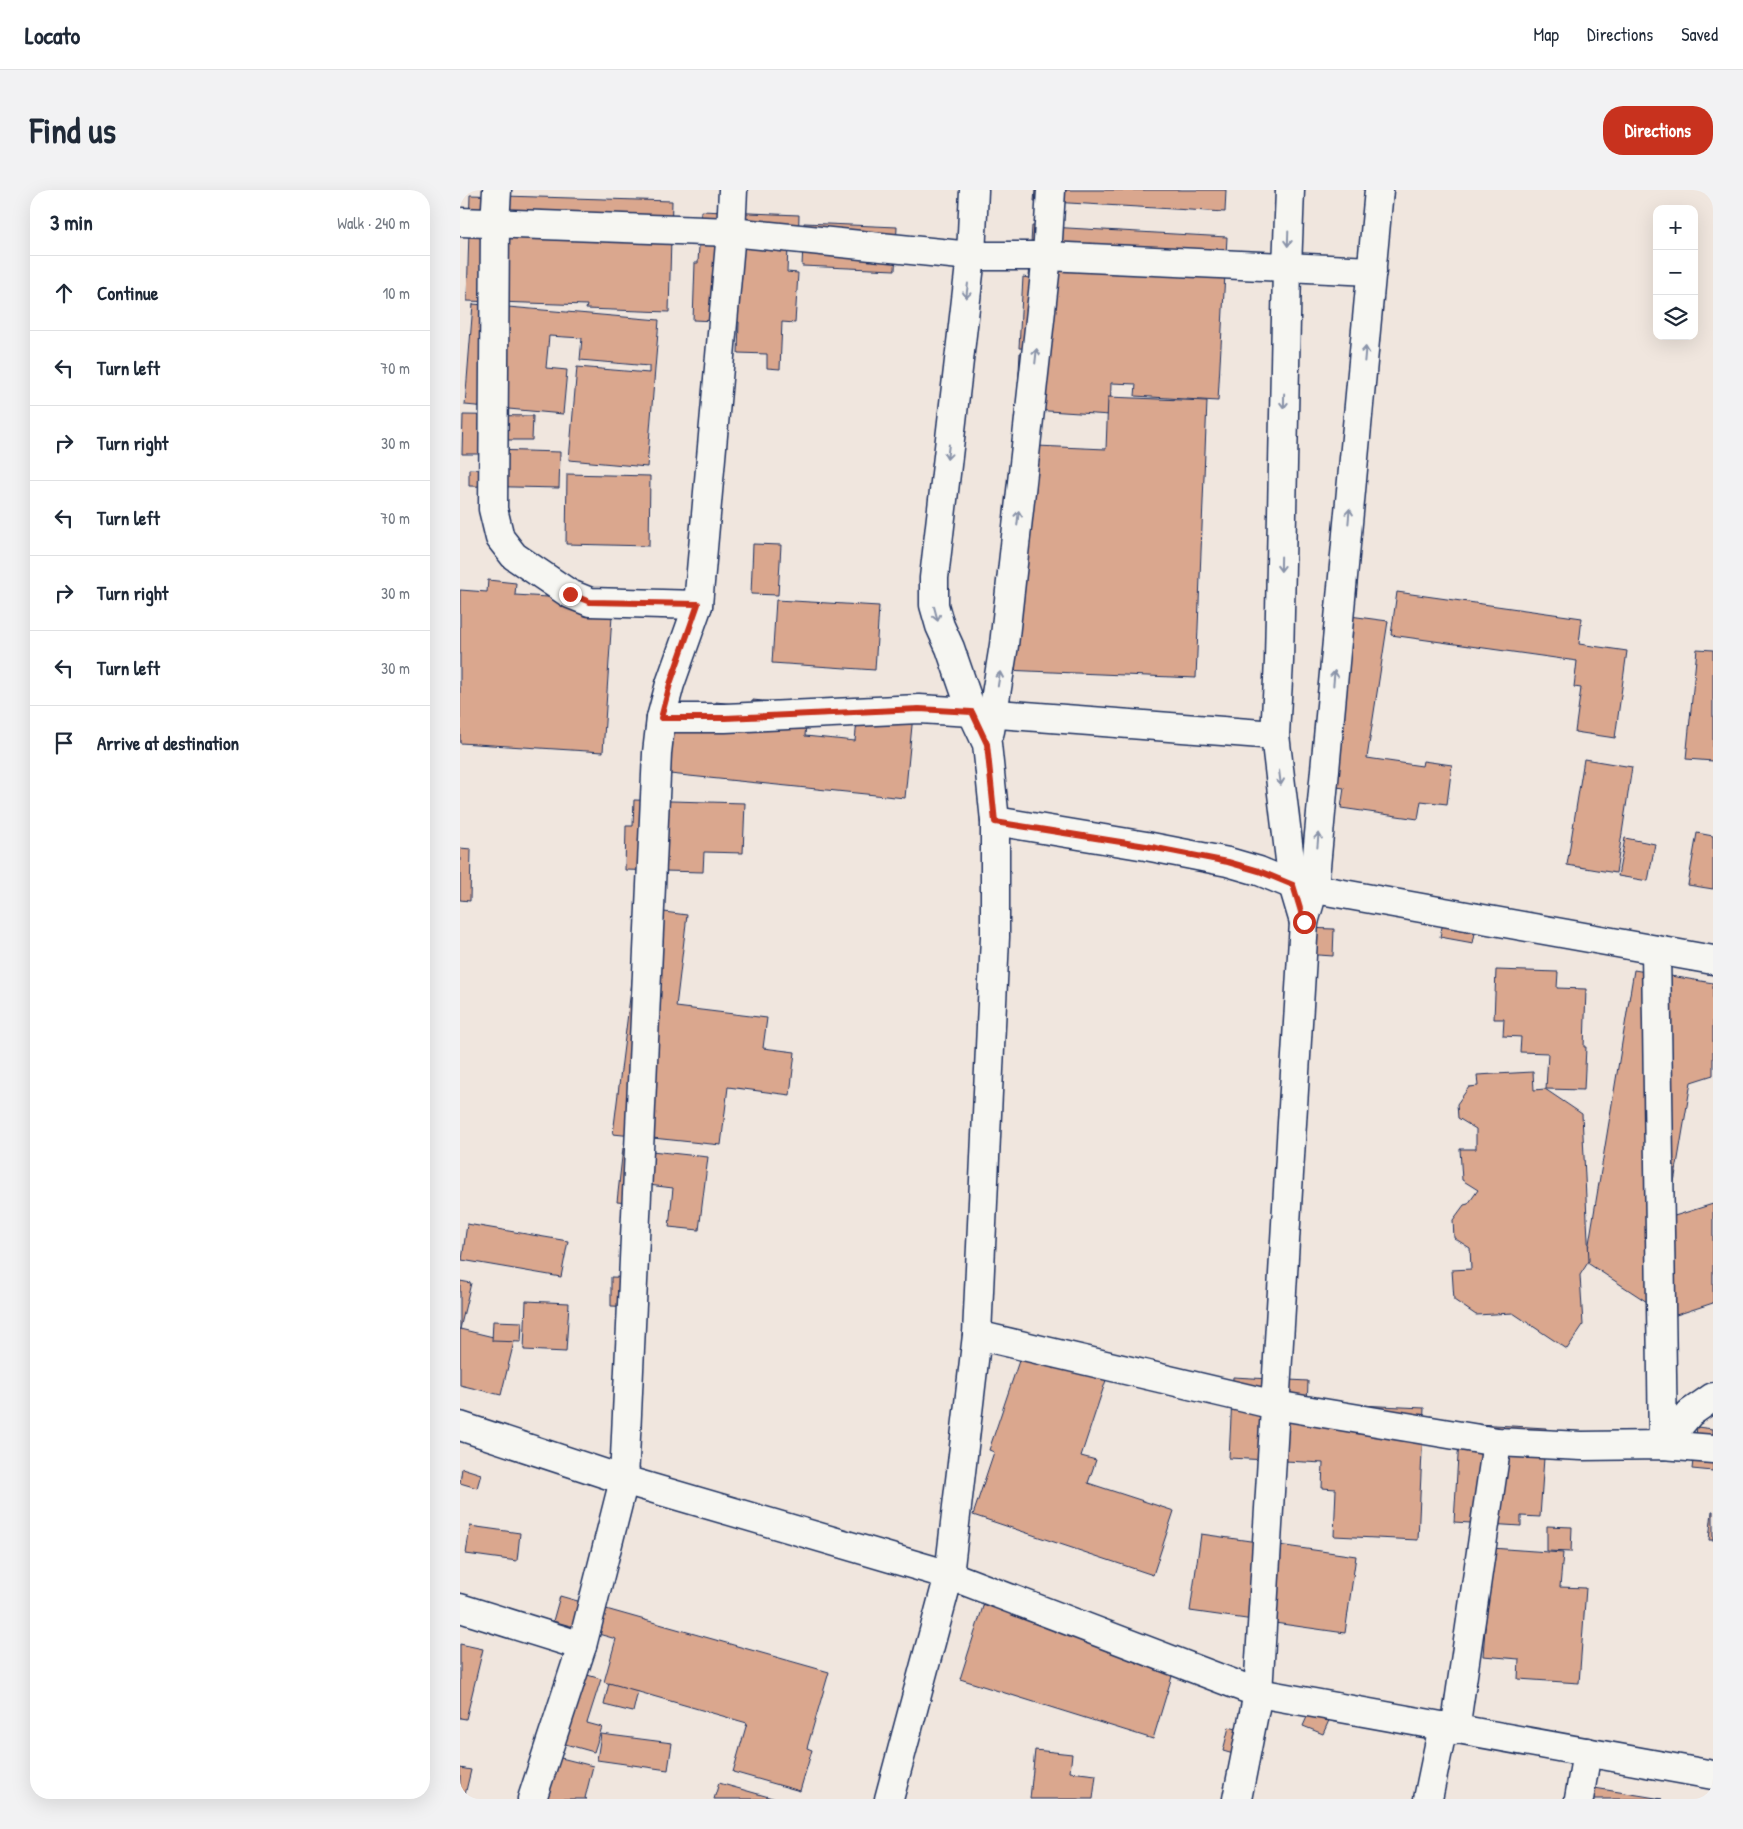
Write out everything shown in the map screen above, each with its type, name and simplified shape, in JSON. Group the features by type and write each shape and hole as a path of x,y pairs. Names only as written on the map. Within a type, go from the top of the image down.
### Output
{"street":[{"path":"497,190 495,224 493,509 500,538 514,556 570,594 590,602 698,604"},
{"path":"532,1799 582,1646 624,1480 657,753 661,718 670,684 698,604 731,232 733,190"},
{"path":"889,1799 949,1576 977,1335 995,937 995,822 983,713 940,626 934,604 935,569 971,256 974,190"},
{"path":"983,713 1004,645 1047,256 1052,190"},
{"path":"1290,190 1279,661 1275,735 1303,887"},
{"path":"1237,1799 1258,1693 1304,922 1303,887 1372,271 1379,190"},
{"path":"460,222 731,232 971,256 1047,256 1372,271"},
{"path":"661,718 725,718 919,709 1275,735"},
{"path":"995,822 1146,846 1228,862 1303,887 1713,960"},
{"path":"1656,950 1663,1445"},
{"path":"977,1335 1275,1405 1496,1442 1582,1446 1663,1445 1713,1449"},
{"path":"1663,1445 1690,1413 1713,1397"},
{"path":"460,1426 624,1480 949,1576 1258,1693 1713,1775"},
{"path":"1428,1799 1449,1728 1496,1442"},
{"path":"460,1608 582,1646"},
{"path":"1579,1799 1587,1752"}],"building":[{"path":"1035,190 1226,190 1225,212 1034,201"},
{"path":"470,195 672,201 669,312 586,309 587,305 467,301"},
{"path":"701,211 799,215 798,247 788,246 787,272 798,273 795,323 782,322 780,369 767,368 767,354 738,353 739,322 693,320 695,263 698,263"},
{"path":"804,223 897,227 895,270 802,266"},
{"path":"1032,226 1227,237 1218,401 1135,396 1136,384 1111,383 1110,415 1017,409 1020,353 1039,355 1039,349 1019,348 1023,277 1029,278"},
{"path":"473,304 659,320 647,467 569,460 577,367 649,373 649,366 580,360 582,338 549,336 546,368 567,370 563,414 465,405"},
{"path":"1108,397 1207,401 1196,678 1004,670 1013,445 1106,449"},
{"path":"463,415 533,416 532,440 490,440 490,454 462,454"},
{"path":"492,450 560,452 559,488 469,486 469,469 492,470"},
{"path":"567,474 650,476 649,546 566,544"},
{"path":"753,544 781,545 778,595 751,594"},
{"path":"488,580 516,583 515,595 613,601 603,752 460,743 460,590 487,592"},
{"path":"1397,592 1582,618 1579,644 1627,651 1615,738 1575,732 1581,688 1574,687 1577,661 1391,635"},
{"path":"776,600 879,606 875,670 772,663"},
{"path":"1342,615 1388,621 1367,758 1422,766 1423,761 1452,765 1447,804 1421,801 1418,819 1341,808 1344,788 1317,784"},
{"path":"1697,649 1713,650 1713,761 1686,759"},
{"path":"753,700 830,708 806,724 805,736 855,741 858,710 913,715 905,798 650,772 656,713 715,718 716,702 752,706"},
{"path":"1584,759 1632,767 1616,873 1567,865"},
{"path":"634,800 745,803 743,853 704,852 703,872 625,870 626,826 633,826"},
{"path":"1697,833 1713,836 1713,889 1688,885"},
{"path":"1625,838 1655,844 1648,881 1618,876"},
{"path":"460,848 471,849 470,901 460,900"},
{"path":"641,909 687,915 676,1007 767,1018 763,1048 795,1052 790,1095 728,1087 721,1145 613,1134"},
{"path":"1443,922 1476,928 1473,943 1440,937"},
{"path":"1305,928 1334,929 1333,956 1304,954"},
{"path":"1496,970 1558,972 1557,988 1586,989 1584,1090 1546,1089 1548,1053 1520,1052 1521,1037 1503,1036 1504,1019 1494,1019"},
{"path":"1634,970 1713,983 1713,1075 1691,1082 1668,1218 1713,1204 1713,1303 1670,1317 1586,1262"},
{"path":"1533,1072 1534,1090 1545,1089 1582,1114 1589,1261 1580,1275 1583,1325 1567,1349 1513,1313 1476,1315 1454,1300 1452,1270 1471,1269 1470,1248 1454,1238 1453,1220 1478,1190 1462,1180 1460,1149 1476,1149 1476,1129 1458,1118 1457,1104 1469,1087 1478,1086 1477,1075"},
{"path":"623,1148 708,1157 699,1230 669,1227 673,1188 640,1184 638,1204 617,1202"},
{"path":"467,1224 568,1241 561,1277 462,1260"},
{"path":"611,1277 641,1278 640,1307 611,1306"},
{"path":"460,1281 471,1283 460,1329"},
{"path":"526,1301 569,1303 566,1352 524,1350"},
{"path":"493,1321 522,1322 521,1342 492,1341"},
{"path":"460,1329 514,1342 501,1395 460,1385"},
{"path":"1026,1340 1110,1368 1081,1456 1096,1460 1088,1483 1174,1511 1153,1575 973,1515 994,1452 989,1450"},
{"path":"1233,1377 1308,1381 1307,1409 1336,1404 1424,1408 1418,1540 1334,1536 1336,1489 1322,1488 1323,1463 1229,1458"},
{"path":"1460,1423 1546,1428 1540,1517 1521,1516 1521,1526 1454,1522"},
{"path":"1697,1427 1713,1429 1713,1471 1692,1469"},
{"path":"462,1468 481,1474 477,1488 460,1483"},
{"path":"1712,1511 1713,1540 1709,1540"},
{"path":"470,1526 520,1533 517,1561 466,1554"},
{"path":"1547,1526 1572,1527 1571,1552 1547,1551"},
{"path":"1201,1534 1356,1556 1345,1633 1190,1611"},
{"path":"1491,1548 1563,1553 1560,1587 1586,1588 1579,1683 1518,1679 1519,1659 1483,1656"},
{"path":"560,1596 829,1672 807,1748 812,1750 800,1791 733,1772 747,1723 604,1682 616,1639 553,1621"},
{"path":"985,1600 1176,1663 1153,1739 960,1679"},
{"path":"460,1644 483,1649 466,1719 460,1718"},
{"path":"560,1667 601,1679 587,1723 602,1727 594,1752 540,1737"},
{"path":"609,1683 638,1691 633,1712 604,1705"},
{"path":"1314,1701 1334,1709 1323,1734 1303,1726"},
{"path":"1229,1727 1254,1734 1247,1758 1223,1751"},
{"path":"601,1734 672,1743 668,1770 597,1760"},
{"path":"1035,1750 1072,1754 1070,1772 1096,1775 1093,1799 1030,1799"},
{"path":"533,1751 593,1766 585,1798 587,1799 521,1799"},
{"path":"460,1768 471,1770 464,1799 460,1799"},
{"path":"719,1783 776,1799 714,1799"},
{"path":"1576,1785 1662,1799 1573,1799"}],"route":[{"path":"570,594 590,602 698,604 670,684 661,718 725,718 919,709 972,712 987,744 995,822 1146,846 1228,862 1259,871 1293,885 1304,922"}]}
